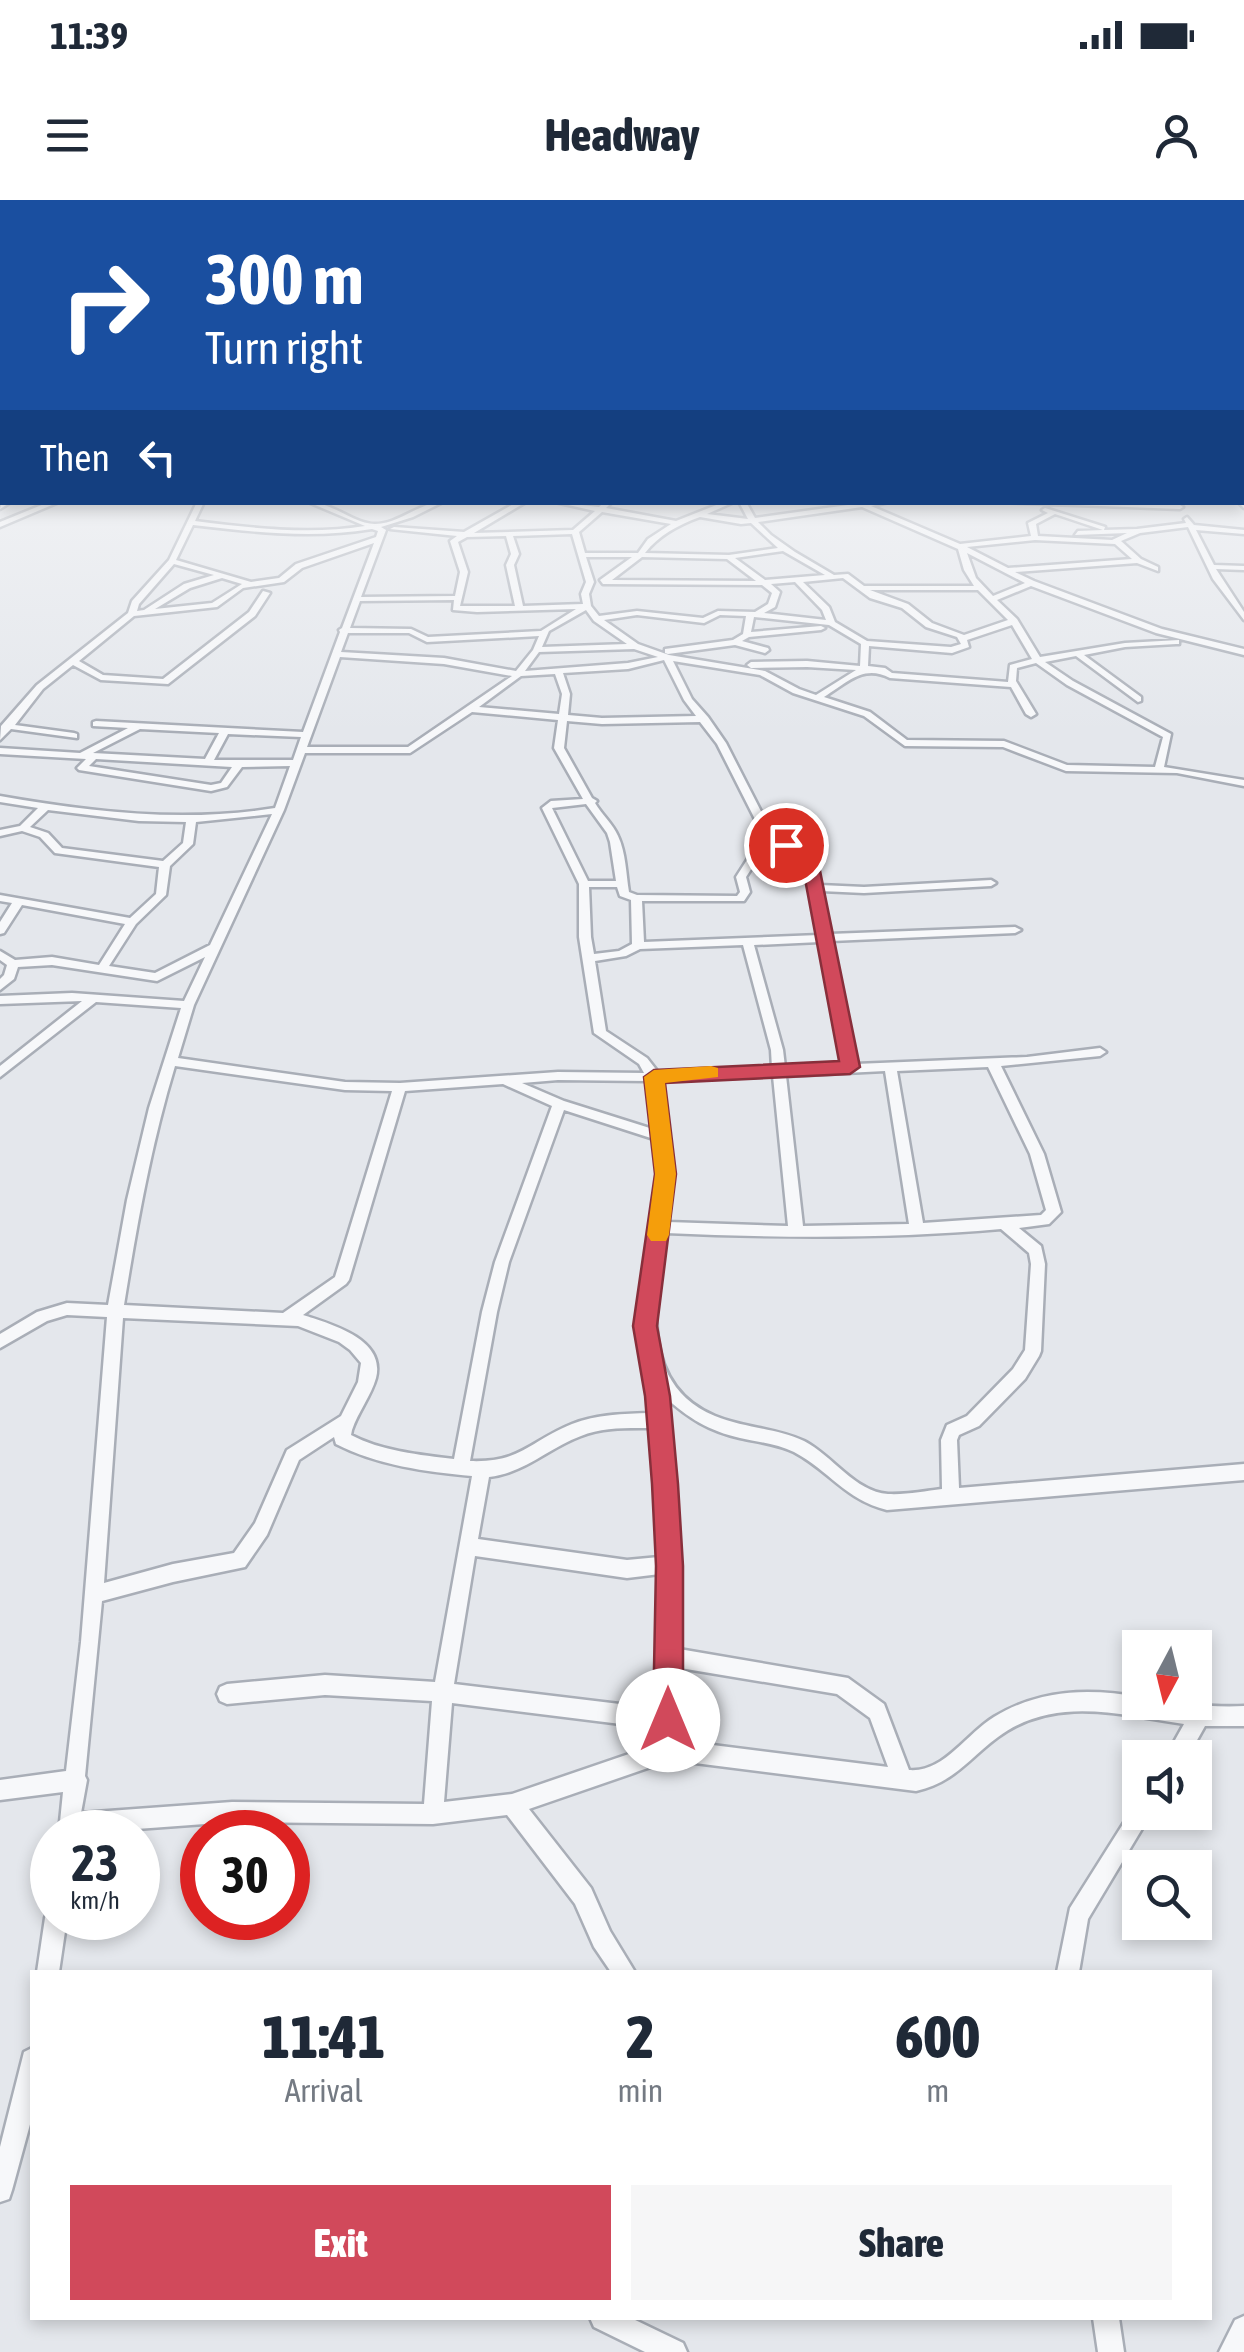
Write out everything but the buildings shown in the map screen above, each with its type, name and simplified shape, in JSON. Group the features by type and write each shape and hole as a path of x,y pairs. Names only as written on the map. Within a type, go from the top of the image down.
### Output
{"street":[{"path":"132,614 135,604 172,561 186,530"},
{"path":"286,530 401,530"},
{"path":"374,530 380,533"},
{"path":"75,662 101,677 165,682 252,614 266,594 299,566 385,530"},
{"path":"441,530 471,534 575,532 590,582 585,594 587,606 635,646 770,676 817,698 867,714 906,744 1004,744 1066,768 1159,770 1213,775 1244,783"},
{"path":"477,530 452,544 464,572 456,608 587,606"},
{"path":"603,582 640,556 651,540 667,530"},
{"path":"760,530 784,550 831,576"},
{"path":"921,530 1032,583 1159,631 1244,652"},
{"path":"1033,530 1035,538"},
{"path":"1046,538 1102,530"},
{"path":"1107,530 1138,561 1155,570"},
{"path":"960,547 1035,538 1117,541 1133,530"},
{"path":"1193,530 1244,618"},
{"path":"73,1810 116,1309 134,1200 188,1005 278,810 380,533"},
{"path":"509,534 515,554 510,566 520,609"},
{"path":"960,547 964,566 976,588 1014,621 1035,658 1093,698 1168,736 1159,770"},
{"path":"580,555 729,557 784,550"},
{"path":"729,557 768,583 776,596 754,614 752,635 765,650 770,676"},
{"path":"172,561 250,584"},
{"path":"1005,570 1138,561"},
{"path":"1211,567 1244,568"},
{"path":"144,612 182,588 220,576"},
{"path":"590,582 768,583 850,577 873,596 906,606 929,625 965,638 1014,621"},
{"path":"214,605 235,589 281,580"},
{"path":"798,580 826,609 833,624"},
{"path":"991,600 1032,583"},
{"path":"864,588 976,588"},
{"path":"0,737 40,688 132,614 214,605 266,594"},
{"path":"356,599 456,598"},
{"path":"342,630 411,631 427,640 485,639 543,633 587,606"},
{"path":"476,610 485,639"},
{"path":"598,619 637,613 704,621 720,612 833,624 864,644 958,650 966,645 965,638"},
{"path":"335,654 426,659 518,674 628,666 752,635 833,624"},
{"path":"0,751 239,764 299,756 400,753 421,744 518,674 537,650 543,633"},
{"path":"735,642 765,650"},
{"path":"1031,714 1014,685 1013,667 1035,658 1125,645 1200,642"},
{"path":"864,644 864,668"},
{"path":"537,650 635,646"},
{"path":"1078,654 1138,700"},
{"path":"663,655 688,700 704,719 768,835 804,854 816,888 850,1067"},
{"path":"732,666 864,668 890,675 967,680 984,686 1014,685"},
{"path":"817,698 864,668"},
{"path":"558,671 566,694 559,748 598,817 608,824 620,854 624,894 636,898 740,899 745,892 740,878 768,835"},
{"path":"472,709 627,722 704,719"},
{"path":"96,724 308,735"},
{"path":"6,726 74,736"},
{"path":"136,728 89,755 82,768 211,788 224,785 239,764"},
{"path":"208,763 224,730"},
{"path":"219,742 252,731"},
{"path":"0,800 191,826 217,818 278,810"},
{"path":"592,801 551,804 547,808 584,884 585,937 600,1033 643,1061 654,1077 663,1137 666,1174 645,1326 661,1420 670,1566 671,1750"},
{"path":"0,834 22,828 45,806"},
{"path":"103,966 132,922 165,889 165,865 188,844 191,826"},
{"path":"22,828 44,835 59,851 165,865"},
{"path":"816,888 864,890 992,883"},
{"path":"584,884 622,884"},
{"path":"636,898 638,946"},
{"path":"0,902 132,922"},
{"path":"2,923 18,902"},
{"path":"590,958 622,954 638,946 1015,930"},
{"path":"748,942 777,1050 796,1232"},
{"path":"0,955 14,964 52,960 166,976 216,946"},
{"path":"0,986 14,964"},
{"path":"0,1000 94,998 188,1005"},
{"path":"0,1073 94,998"},
{"path":"171,1061 345,1086 400,1087 992,1062 1100,1052"},
{"path":"660,1227 796,1232 1044,1220 1054,1212 1016,1108 992,1062"},
{"path":"890,1065 918,1229"},
{"path":"502,1080 558,1104 663,1137"},
{"path":"288,1318 341,1280 400,1087"},
{"path":"433,1814 443,1690 467,1546 471,1468 501,1264 526,1190 548,1143 558,1104"},
{"path":"951,1496 949,1440 953,1430 974,1421 1019,1374 1033,1351 1036,1250 1004,1224"},
{"path":"0,1342 42,1316 67,1310 288,1318 323,1328 361,1350 370,1362 370,1373 344,1422 342,1440 354,1448 471,1468 536,1454 572,1431 616,1422 661,1420"},
{"path":"654,1372 693,1413 722,1426 804,1448 865,1497 887,1502 1244,1472"},
{"path":"93,1595 173,1573 240,1561 261,1529 292,1455 344,1422"},
{"path":"467,1546 627,1569 670,1566"},
{"path":"668,1657 841,1685 877,1711 902,1779"},
{"path":"227,1694 325,1685 443,1690 668,1720"},
{"path":"160,1819 232,1812 433,1814 512,1804 671,1750 902,1779 934,1778 988,1732 1020,1714 1054,1703 1122,1703"},
{"path":"1212,1718 1244,1716"},
{"path":"0,1790 77,1780"},
{"path":"512,1804 583,1896 602,1939 623,1970"},
{"path":"1068,1970 1078,1916 1131,1830"},
{"path":"48,1970 53,1940"},
{"path":"0,2190 29,2105"},
{"path":"607,2320 674,2352"},
{"path":"1106,2320 1112,2352"},
{"path":"1232,2352 1244,2329"}],"slow traffic":[{"path":"658,1235 666,1174 654,1077 711,1073"}],"route":[{"path":"668,1720 670,1566 661,1420 645,1326 666,1174 654,1077 850,1067 810,861 786,845"}]}
